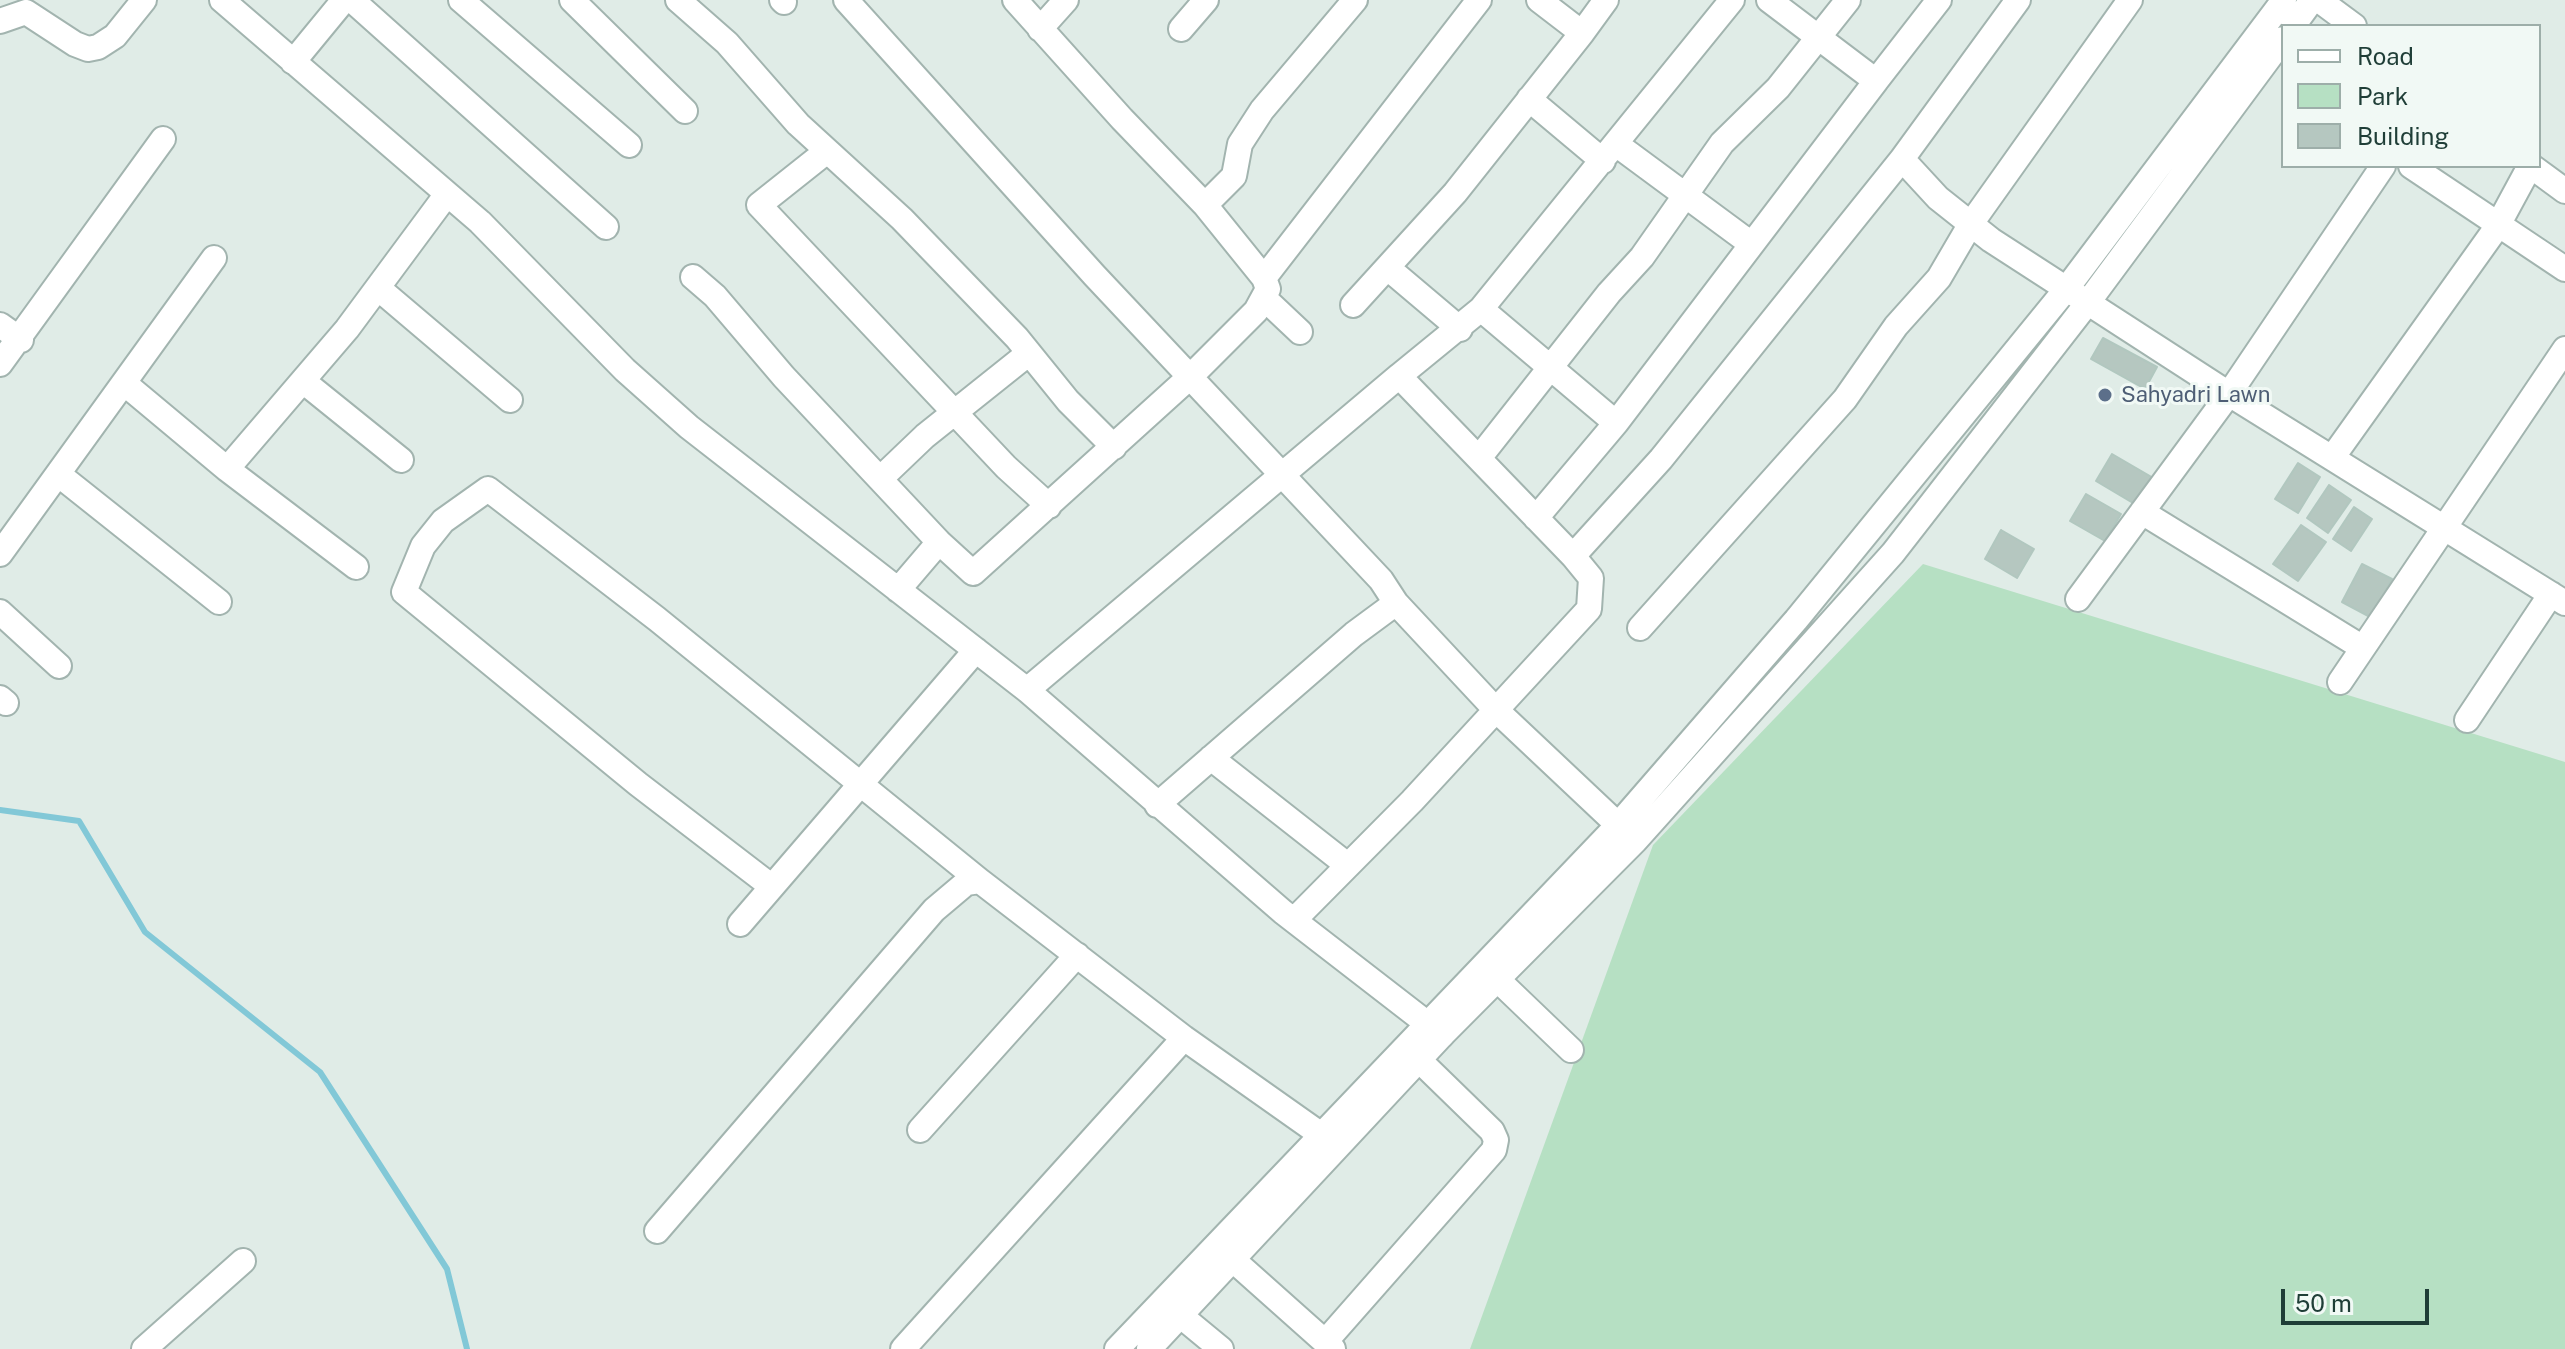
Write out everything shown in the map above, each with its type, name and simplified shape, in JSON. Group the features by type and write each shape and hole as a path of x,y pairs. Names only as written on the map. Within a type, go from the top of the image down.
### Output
{"street":[{"path":"0,21 26,12 88,49 98,47 115,36 144,0"},
{"path":"222,0 447,194 524,266 625,370 678,418 1027,690 1294,920 1435,1030"},
{"path":"293,62 344,0"},
{"path":"352,0 606,227"},
{"path":"461,0 629,145"},
{"path":"572,0 685,111"},
{"path":"678,0 727,43 774,101 902,219 1114,447"},
{"path":"846,0 1095,276 1192,375 1279,475 1381,580 1396,603 1495,709 1627,833"},
{"path":"1015,0 1205,205 1264,288 1300,332"},
{"path":"1040,29 1066,0"},
{"path":"1181,29 1206,0"},
{"path":"1205,205 1234,176 1240,144 1262,110 1355,0"},
{"path":"693,277 749,332 784,377 939,542 973,573 1192,375 1264,288 1479,0"},
{"path":"1539,0 1582,33"},
{"path":"1353,305 1389,269 1606,0"},
{"path":"1027,690 1279,475 1481,309 1732,0"},
{"path":"1769,0 1876,81"},
{"path":"1479,458 1609,293 1642,257 1722,143 1778,88 1848,0"},
{"path":"1536,518 1616,423 1750,243 1939,0"},
{"path":"1573,556 1661,459 1902,159 2018,0"},
{"path":"1640,628 1845,399 1896,326 1939,278 1970,225 2130,0"},
{"path":"1149,1349 1232,1259 1328,1140 1418,1059 1435,1030 1499,981 1627,833 2067,288 2284,0"},
{"path":"2294,24 2312,0"},
{"path":"2319,0 2351,24"},
{"path":"1117,1349 1328,1140 1627,833 1893,553 2089,301 2281,42"},
{"path":"1529,99 1610,153 1686,194 1750,243"},
{"path":"0,364 21,340 163,139"},
{"path":"827,151 759,205 956,410 1006,467 1049,506"},
{"path":"1902,159 1938,198 1970,225 2229,394 2560,597 2467,720"},
{"path":"2078,599 2229,394 2382,168"},
{"path":"2414,168 2497,227 2565,269"},
{"path":"2332,458 2497,227 2530,168"},
{"path":"2534,168 2565,191"},
{"path":"227,469 378,288 447,194"},
{"path":"0,554 214,258"},
{"path":"1389,269 1460,329"},
{"path":"378,288 510,400"},
{"path":"1481,309 1616,423"},
{"path":"0,325 21,340"},
{"path":"2340,682 2565,349"},
{"path":"880,479 956,410 1029,353"},
{"path":"1294,920 1346,864 1412,801 1589,609 1591,578 1399,376"},
{"path":"303,381 401,460"},
{"path":"124,383 227,469 356,567"},
{"path":"58,474 219,602"},
{"path":"771,886 638,784 404,592 423,546 443,521 488,489 657,619 980,881 1184,1038 1328,1140"},
{"path":"2142,512 2363,648"},
{"path":"898,590 939,542"},
{"path":"1157,805 1354,634 1396,603"},
{"path":"0,612 59,666"},
{"path":"740,924 976,650"},
{"path":"1211,758 1346,864"},
{"path":"657,1231 924,922 966,883 980,881"},
{"path":"920,1130 1077,955"},
{"path":"1499,981 1571,1050"},
{"path":"903,1349 1184,1038"},
{"path":"1232,1259 1329,1345 1494,1150 1496,1140 1492,1131 1418,1059"},
{"path":"144,1349 243,1261"},
{"path":"1181,1316 1221,1349"}],"green space":[{"path":"1923,564 2565,762 2565,1349 1470,1349 1653,845"}],"building":[{"path":"2103,338 2157,367 2145,389 2091,359"},
{"path":"2112,454 2155,479 2138,506 2096,481"},
{"path":"2298,463 2320,477 2298,513 2275,499"},
{"path":"2329,485 2351,500 2328,533 2307,518"},
{"path":"2086,494 2121,514 2105,541 2070,521"},
{"path":"2354,507 2372,519 2351,551 2333,539"},
{"path":"2301,525 2326,542 2298,581 2273,564"},
{"path":"2001,530 2034,549 2017,578 1985,559"},
{"path":"2362,564 2392,579 2372,618 2342,602"}],"waterway":[{"path":"0,810 79,821 145,932 320,1072 447,1269 467,1349"}],"place":[{"name":"Sahyadri Lawn","path":"2105,395"}]}
